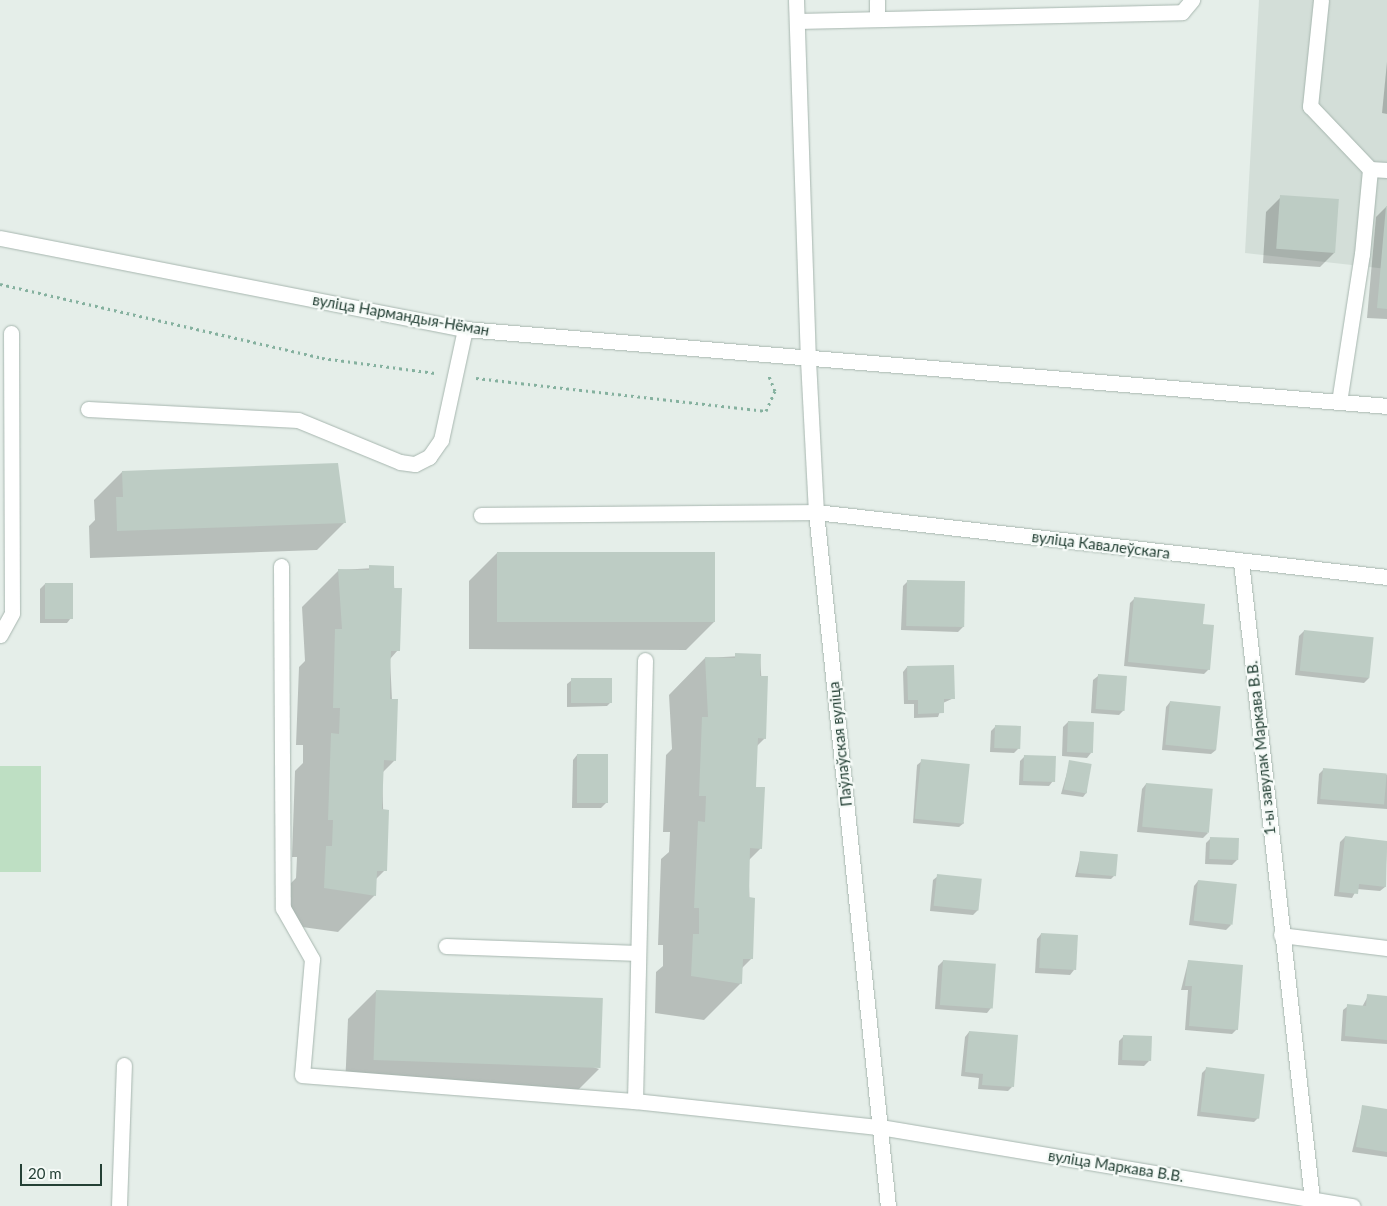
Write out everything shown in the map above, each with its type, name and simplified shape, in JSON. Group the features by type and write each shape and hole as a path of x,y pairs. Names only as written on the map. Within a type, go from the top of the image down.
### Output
{"street":[{"name":"Паўлаўская вуліца","path":"796,0 808,360 816,512 888,1206"},
{"path":"877,0 877,19"},
{"path":"796,21 1182,12 1192,0"},
{"path":"1321,0 1310,106 1370,169 1387,170"},
{"path":"1338,402 1362,254 1370,169"},
{"name":"вуліца Нармандыя-Нёман","path":"0,238 465,329 808,360 1387,406"},
{"path":"88,409 298,420 400,462 415,464 429,457 441,440 465,329"},
{"path":"0,635 12,612 11,333"},
{"name":"вуліца Кавалеўскага","path":"481,516 816,512 1387,577"},
{"name":"1-ы завулак Маркава В.В.","path":"1241,561 1281,935 1312,1199"},
{"name":"вуліца Маркава В.В.","path":"281,566 283,908 312,959 302,1075 635,1101 880,1127 1352,1206"},
{"path":"635,1101 645,660"},
{"path":"1281,935 1387,948"},
{"path":"446,946 638,953"},
{"path":"119,1206 124,1065"}],"path":[{"path":"0,284 322,358 455,376 766,411 775,391 762,356"}],"shaded area":[{"path":"1259,0 1387,0 1387,269 1245,253"}],"green space":[{"path":"0,766 41,766 41,872 0,872"}],"building":[{"path":"1280,195 1339,199 1335,253 1276,249"},
{"path":"1387,206 1387,309 1377,308"},
{"path":"338,463 346,523 117,531 116,497 123,497 122,471"},
{"path":"497,552 715,552 715,622 497,622"},
{"path":"369,565 394,566 394,588 402,588 400,651 391,651 390,673 390,699 398,699 396,761 384,760 382,809 389,810 387,871 377,871 376,896 324,888 326,846 332,846 333,820 328,820 331,733 339,734 340,708 333,708 335,629 342,629 338,569 369,570"},
{"path":"907,580 965,581 964,627 906,626"},
{"path":"45,583 73,583 73,619 45,619"},
{"path":"1134,597 1205,604 1203,624 1214,625 1210,670 1128,662"},
{"path":"1304,630 1374,637 1369,678 1300,671"},
{"path":"735,653 761,654 760,676 768,676 766,739 758,738 756,787 765,787 762,849 750,848 749,897 755,898 753,959 743,959 742,984 691,976 693,934 699,934 699,908 694,908 698,821 705,822 706,796 699,796 702,717 708,717 705,657 735,658"},
{"path":"954,665 955,699 944,699 944,713 918,714 918,700 908,700 907,666"},
{"path":"1098,674 1127,676 1124,711 1096,709"},
{"path":"571,678 612,678 612,703 571,703"},
{"path":"1170,701 1221,706 1216,750 1165,745"},
{"path":"1068,721 1094,722 1093,753 1067,752"},
{"path":"995,725 1021,726 1020,749 994,748"},
{"path":"577,754 608,754 608,803 577,803"},
{"path":"1024,755 1056,756 1055,782 1023,781"},
{"path":"921,759 970,764 963,824 915,819"},
{"path":"1069,760 1092,764 1086,794 1064,790"},
{"path":"1323,768 1387,774 1384,804 1320,799"},
{"path":"1146,783 1213,789 1209,833 1142,827"},
{"path":"1345,836 1387,841 1386,887 1359,884 1358,894 1339,892"},
{"path":"1210,837 1239,838 1238,860 1209,859"},
{"path":"1080,851 1118,854 1116,876 1078,873"},
{"path":"937,874 982,879 978,911 934,906"},
{"path":"1198,880 1237,884 1233,925 1194,921"},
{"path":"1041,933 1078,935 1076,970 1039,968"},
{"path":"943,960 996,964 993,1009 940,1005"},
{"path":"1188,960 1243,965 1238,1030 1189,1026 1192,986 1185,986"},
{"path":"376,990 603,998 600,1068 374,1060"},
{"path":"1367,994 1387,996 1387,1040 1345,1036 1347,1004 1366,1006"},
{"path":"969,1031 1018,1035 1014,1087 982,1085 983,1074 965,1072"},
{"path":"1123,1035 1152,1036 1151,1061 1122,1060"},
{"path":"1206,1067 1265,1074 1259,1119 1201,1112"},
{"path":"1362,1105 1387,1109 1387,1152 1356,1147"}]}
